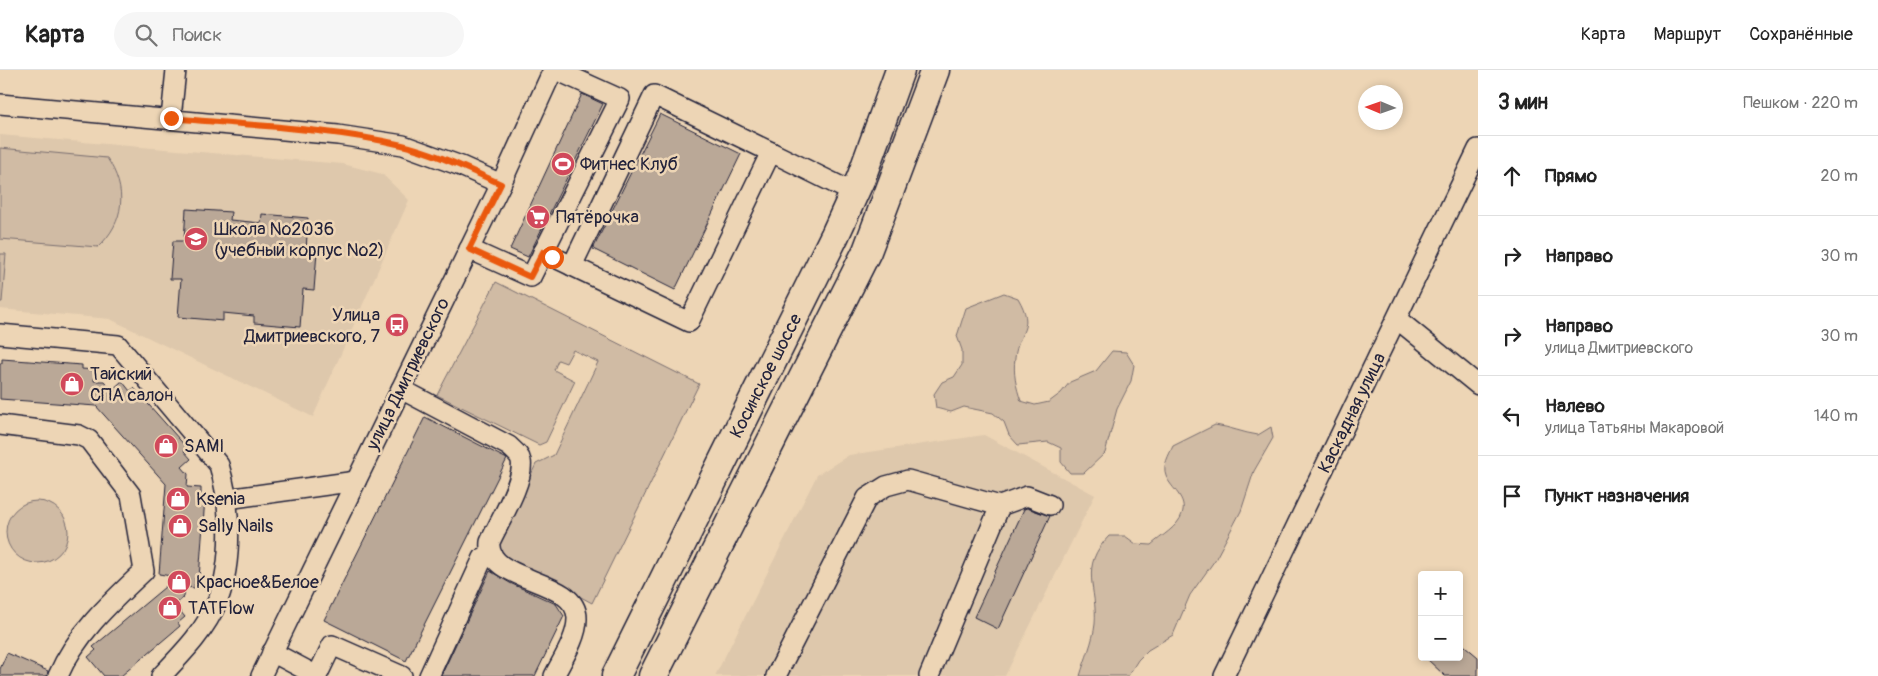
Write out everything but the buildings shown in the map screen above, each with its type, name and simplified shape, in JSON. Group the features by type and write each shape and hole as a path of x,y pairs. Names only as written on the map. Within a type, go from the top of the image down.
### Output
{"highway":[{"name":"Косинское шоссе","path":"616,676 810,288 854,193 900,70"},
{"name":"Косинское шоссе","path":"653,676 866,252 935,70"}],"street":[{"path":"171,118 176,70"},
{"path":"469,249 530,277 620,99 555,70"},
{"name":"улица Дмитриевского","path":"261,676 555,70"},
{"path":"572,266 654,95 854,193"},
{"path":"0,104 171,118 338,135 403,145 462,166 501,184"},
{"name":"Каскадная улица","path":"1224,676 1478,149"},
{"path":"543,252 689,322 772,152"},
{"path":"1397,319 1478,385"},
{"path":"0,334 118,345 219,465 227,499 227,555 218,601 199,633 161,676"},
{"path":"401,388 509,446 519,456 522,469 518,482 490,542 491,556 500,565 569,598 576,609 578,619 576,629 554,676"},
{"path":"0,426 79,436 89,440 130,495 144,571 89,626 63,663 58,676"},
{"path":"776,676 867,498 886,486 908,480 1000,506 1027,496 1050,505"},
{"path":"227,499 356,481"},
{"path":"929,676 1000,506"},
{"path":"429,676 483,558 491,556"},
{"path":"272,652 317,676 332,645 402,676"}],"shaded area":[{"name":"Школа №2036 (учебный корпус №2)","path":"0,135 343,164 382,174 409,200 313,417 110,319 0,309"},
{"path":"0,148 107,158 118,181 120,205 114,227 98,247 0,239"},
{"path":"0,254 6,254 2,302 0,302"},
{"path":"496,282 699,384 592,603 505,556 498,546 536,464 554,455 598,362 573,350 566,363 558,360 554,370 575,381 546,442 539,445 437,395"},
{"path":"1004,293 1018,298 1026,317 1014,364 1015,380 1021,401 1035,405 1049,402 1061,393 1070,382 1096,371 1112,351 1126,352 1134,365 1131,381 1117,409 1105,453 1084,473 1070,473 1061,462 1061,448 1048,442 1018,445 1009,435 1004,422 993,413 964,407 951,412 936,408 934,394 942,382 954,377 962,365 962,350 957,336 966,308"},
{"path":"1215,425 1258,435 1271,427 1273,438 1254,471 1241,511 1215,560 1190,595 1173,635 1148,650 1138,660 1128,676 1080,676 1091,644 1095,624 1092,578 1094,558 1109,536 1125,536 1136,544 1151,545 1177,523 1182,514 1183,503 1168,481 1165,464 1173,446"},
{"path":"984,435 1095,495 1005,676 715,676 817,475 849,455"},
{"path":"37,501 49,503 59,510 66,520 68,532 66,544 59,554 49,561 37,563 25,561 15,554 8,544 6,532 8,520 15,510 25,503"}],"place":[{"name":"Фитнес Клуб","path":"563,164"},
{"name":"Пятёрочка","path":"538,217"},
{"name":"Школа №2036 (учебный корпус №2)","path":"196,239"},
{"name":"Улица Дмитриевского, 7","path":"397,325"},
{"name":"Тайский СПА салон","path":"72,384"},
{"name":"SAMI","path":"166,446"},
{"name":"Ksenia","path":"178,499"},
{"name":"Sally Nails","path":"180,526"},
{"name":"Красное&Белое","path":"179,582"},
{"name":"TATFlow","path":"170,608"}],"route":[{"path":"171,118 338,135 403,145 462,166 501,184 469,249 530,277 543,252 552,257"}]}
